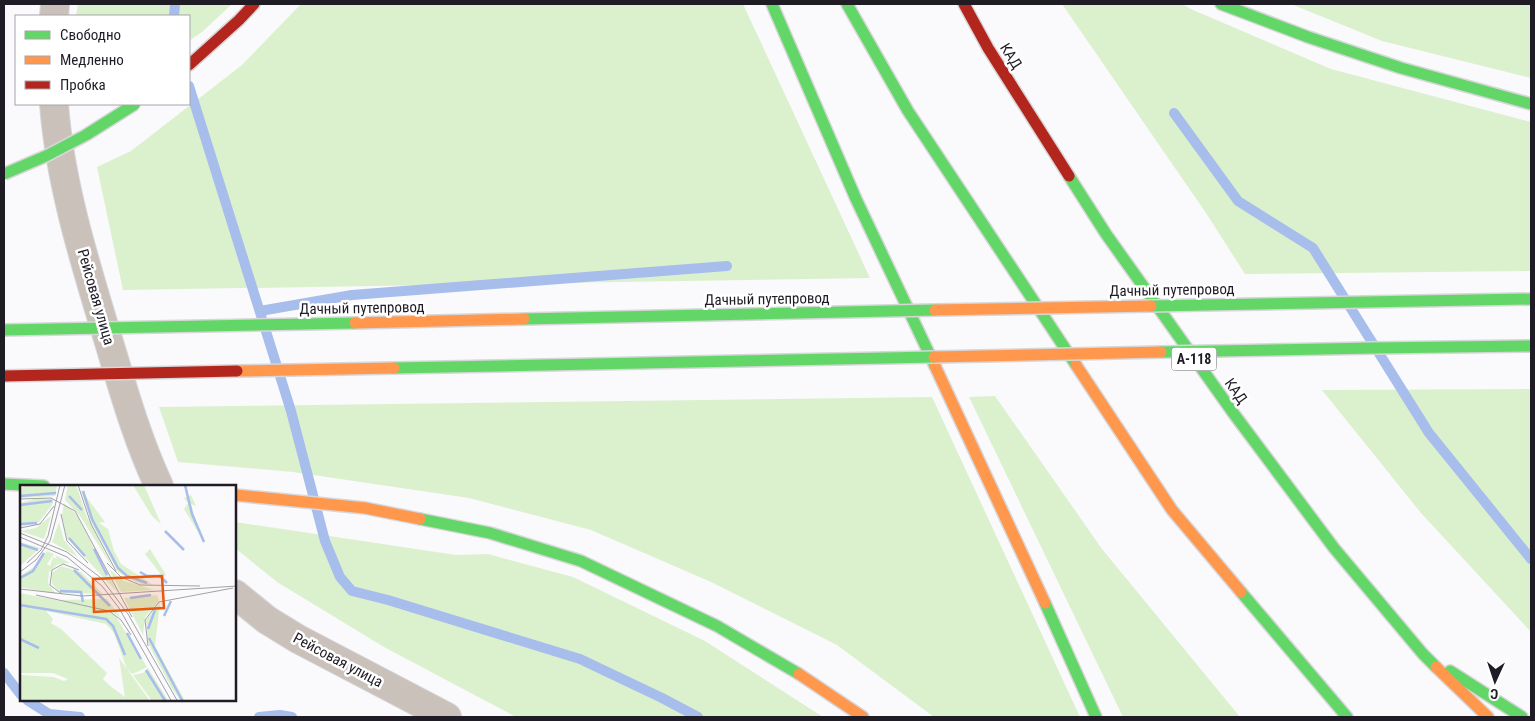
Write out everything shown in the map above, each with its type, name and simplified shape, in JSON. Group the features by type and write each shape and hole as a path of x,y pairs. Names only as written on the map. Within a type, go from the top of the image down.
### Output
{"main road":[{"path":"190,64 254,4"},
{"path":"772,4 856,200 1022,551 1096,717"},
{"path":"847,4 908,111 1172,510 1347,717"},
{"name":"КАД","path":"964,4 988,48 1106,234 1234,414 1322,532 1423,654 1488,717"},
{"path":"1220,4 1308,37 1401,68 1531,104"},
{"path":"4,174 46,156 78,139 133,105"},
{"name":"Дачный путепровод","path":"4,330 1531,299"},
{"path":"4,376 1531,346"},
{"path":"4,484 24,485"},
{"path":"236,495 365,508 490,533 580,561 717,626 815,684 863,717"},
{"path":"1423,654 1522,717"}],"street":[{"name":"Рейсовая улица","path":"54,105 58,146 89,277 131,413 148,463 159,485"},
{"name":"Рейсовая улица","path":"236,595 267,620 298,639 447,717"}],"green space":[{"path":"78,4 232,4 202,32 190,40 190,15 76,15"},
{"path":"301,4 743,4 870,278 123,290 97,167 131,151 242,65"},
{"path":"1062,4 1182,4 1331,69 1531,122 1531,271 1245,274 1206,213"},
{"path":"1291,4 1531,4 1531,78 1382,41"},
{"path":"1531,389 1531,632 1421,513 1322,390"},
{"path":"995,396 1102,549 1240,717 1123,717 969,397"},
{"path":"932,397 1080,717 934,717 837,645 711,582 591,530 469,498 293,472 178,462 159,407"},
{"path":"236,522 456,555 488,554 573,577 705,641 823,717 516,717 384,647 277,582 236,549"}],"waterway":[{"path":"174,15 175,4"},
{"path":"190,89 291,411 325,541 340,577 352,591 388,600 580,659 698,717"},
{"path":"1174,113 1238,201 1313,248 1429,433 1531,559"},
{"path":"260,311 352,295 727,266"},
{"path":"4,673 20,694"},
{"path":"29,701 49,714 80,717"},
{"path":"259,717 280,715 292,717"}],"traffic: fast":[{"path":"772,4 856,199 935,366"},
{"path":"847,4 908,111 1076,365"},
{"path":"1221,4 1308,37 1401,68 1531,104"},
{"path":"4,174 46,156 86,135 133,105"},
{"path":"1069,176 1106,234 1234,414 1334,548 1436,667"},
{"path":"1151,306 1531,299"},
{"path":"524,319 935,310"},
{"path":"4,330 355,323"},
{"path":"1374,348 1531,346"},
{"path":"1161,352 1374,348"},
{"path":"394,368 934,357"},
{"path":"4,484 24,485"},
{"path":"420,519 490,533 581,561 717,626 799,674"},
{"path":"1241,592 1347,717"},
{"path":"1045,603 1096,717"},
{"path":"1450,671 1522,717"}],"traffic: slow":[{"path":"935,310 1151,306"},
{"path":"355,323 524,319"},
{"path":"934,357 1161,352"},
{"path":"1076,365 1172,510 1241,592"},
{"path":"935,366 1045,603"},
{"path":"237,371 394,368"},
{"path":"236,495 365,508 420,519"},
{"path":"1436,667 1488,717"},
{"path":"799,674 863,717"}],"traffic: jam":[{"path":"190,64 254,4"},
{"path":"964,4 988,48 1069,176"},
{"path":"4,376 237,371"}]}
